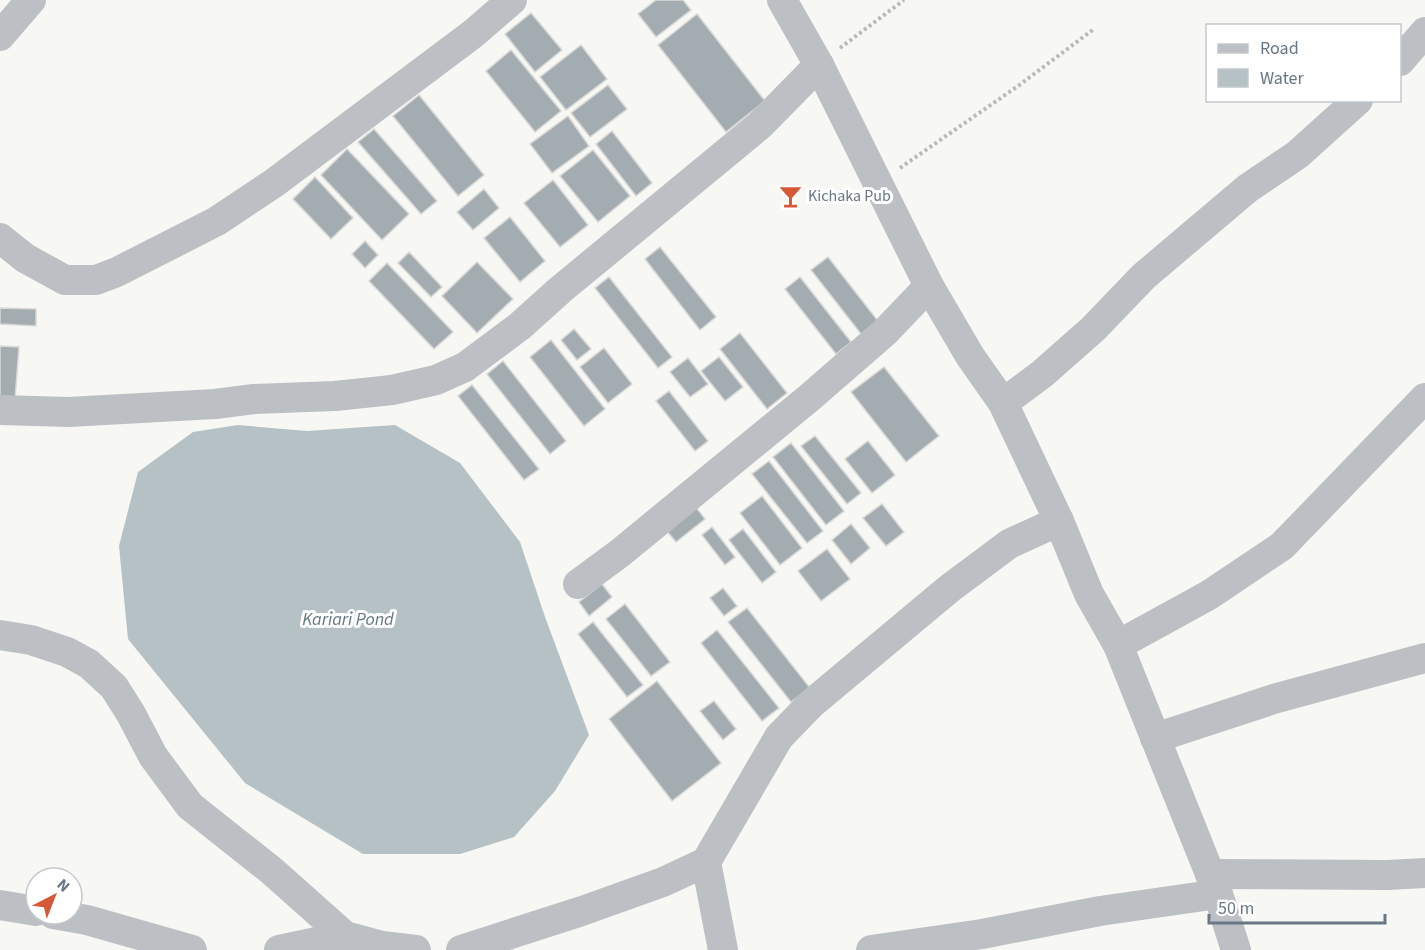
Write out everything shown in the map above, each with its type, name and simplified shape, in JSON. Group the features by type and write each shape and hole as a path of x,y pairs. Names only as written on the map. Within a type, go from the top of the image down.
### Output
{"street":[{"path":"0,36 31,0"},
{"path":"0,238 25,258 65,280 96,280 117,272 217,221 274,183 474,33 512,0"},
{"path":"782,0 819,65 929,286 970,356 1003,403 1059,521 1089,594 1118,645 1214,884 1236,950"},
{"path":"1401,60 1425,32"},
{"path":"0,410 68,412 215,404 254,399 335,396 392,390 436,380 465,367 520,326 760,124 819,65"},
{"path":"1003,403 1042,374 1093,329 1144,276 1248,188 1297,155 1356,102"},
{"path":"578,584 809,398 885,332 929,286"},
{"path":"1118,645 1209,595 1282,546 1425,398"},
{"path":"461,950 663,882 706,862 779,737 811,704 950,588 1009,544 1059,521"},
{"path":"0,635 31,640 67,652 89,664 114,687 153,756 190,806 272,871 345,936 382,946 416,950"},
{"path":"1155,738 1277,698 1425,658"},
{"path":"706,862 723,950"},
{"path":"871,950 982,934 1100,911 1214,884 1425,873"},
{"path":"0,905 24,909"},
{"path":"84,919 192,950"},
{"path":"279,950 345,936"}],"path":[{"path":"819,65 904,0"},
{"path":"878,184 1018,86 1094,28"}],"water":[{"name":"Kariari Pond","path":"238,425 307,431 395,425 460,463 520,542 589,735 555,791 514,837 460,854 363,854 245,783 128,639 119,546 138,472 193,432"}],"building":[{"path":"656,0 683,0 691,10 656,37 638,14"},
{"path":"531,13 562,50 535,72 505,34"},
{"path":"697,14 765,101 726,132 658,45"},
{"path":"581,45 607,79 566,110 540,77"},
{"path":"511,50 561,111 535,132 486,71"},
{"path":"608,85 627,109 590,137 571,113"},
{"path":"419,95 484,175 458,196 393,116"},
{"path":"568,116 589,146 552,173 530,144"},
{"path":"374,129 437,201 421,214 358,142"},
{"path":"612,131 652,183 636,196 596,144"},
{"path":"347,149 409,214 382,240 321,175"},
{"path":"593,150 630,196 598,222 560,176"},
{"path":"315,177 353,218 331,239 293,199"},
{"path":"553,180 588,225 560,247 524,203"},
{"path":"484,189 499,208 473,230 457,212"},
{"path":"510,217 545,261 520,282 484,238"},
{"path":"365,241 378,255 365,268 352,254"},
{"path":"660,247 716,317 700,330 645,259"},
{"path":"409,252 442,287 431,297 398,263"},
{"path":"828,257 878,321 861,334 811,270"},
{"path":"477,262 513,299 477,333 442,296"},
{"path":"387,263 453,332 434,349 369,281"},
{"path":"609,277 672,357 658,368 595,288"},
{"path":"800,277 851,342 836,354 785,289"},
{"path":"0,308 36,309 36,326 0,324"},
{"path":"574,329 591,349 577,360 561,340"},
{"path":"740,333 787,393 767,409 720,349"},
{"path":"551,340 605,409 584,426 530,357"},
{"path":"0,346 19,347 15,399 0,398"},
{"path":"604,348 632,384 608,403 580,367"},
{"path":"719,357 743,387 725,401 701,371"},
{"path":"688,358 708,384 690,397 670,372"},
{"path":"503,361 566,441 550,454 487,374"},
{"path":"884,367 939,436 906,462 851,392"},
{"path":"472,385 539,469 524,480 458,396"},
{"path":"669,391 708,441 695,451 656,401"},
{"path":"815,436 861,493 847,504 801,446"},
{"path":"868,441 895,475 872,493 845,459"},
{"path":"791,443 844,511 826,525 773,457"},
{"path":"769,461 823,531 807,543 752,474"},
{"path":"762,496 802,548 780,565 740,513"},
{"path":"882,504 904,532 886,546 863,518"},
{"path":"695,506 705,519 676,542 665,529"},
{"path":"851,524 870,548 851,564 832,540"},
{"path":"712,527 735,557 725,565 702,535"},
{"path":"743,529 776,572 762,583 729,540"},
{"path":"827,549 850,579 821,601 798,571"},
{"path":"602,584 612,597 589,616 579,602"},
{"path":"723,588 737,606 724,616 710,598"},
{"path":"625,604 670,662 651,676 606,619"},
{"path":"747,608 810,688 791,702 728,622"},
{"path":"593,622 643,685 627,697 578,634"},
{"path":"717,630 779,708 762,721 701,643"},
{"path":"657,681 721,763 672,801 609,719"},
{"path":"714,701 736,729 723,740 700,711"}],"place":[{"name":"Kichaka Pub","path":"790,196"}]}
